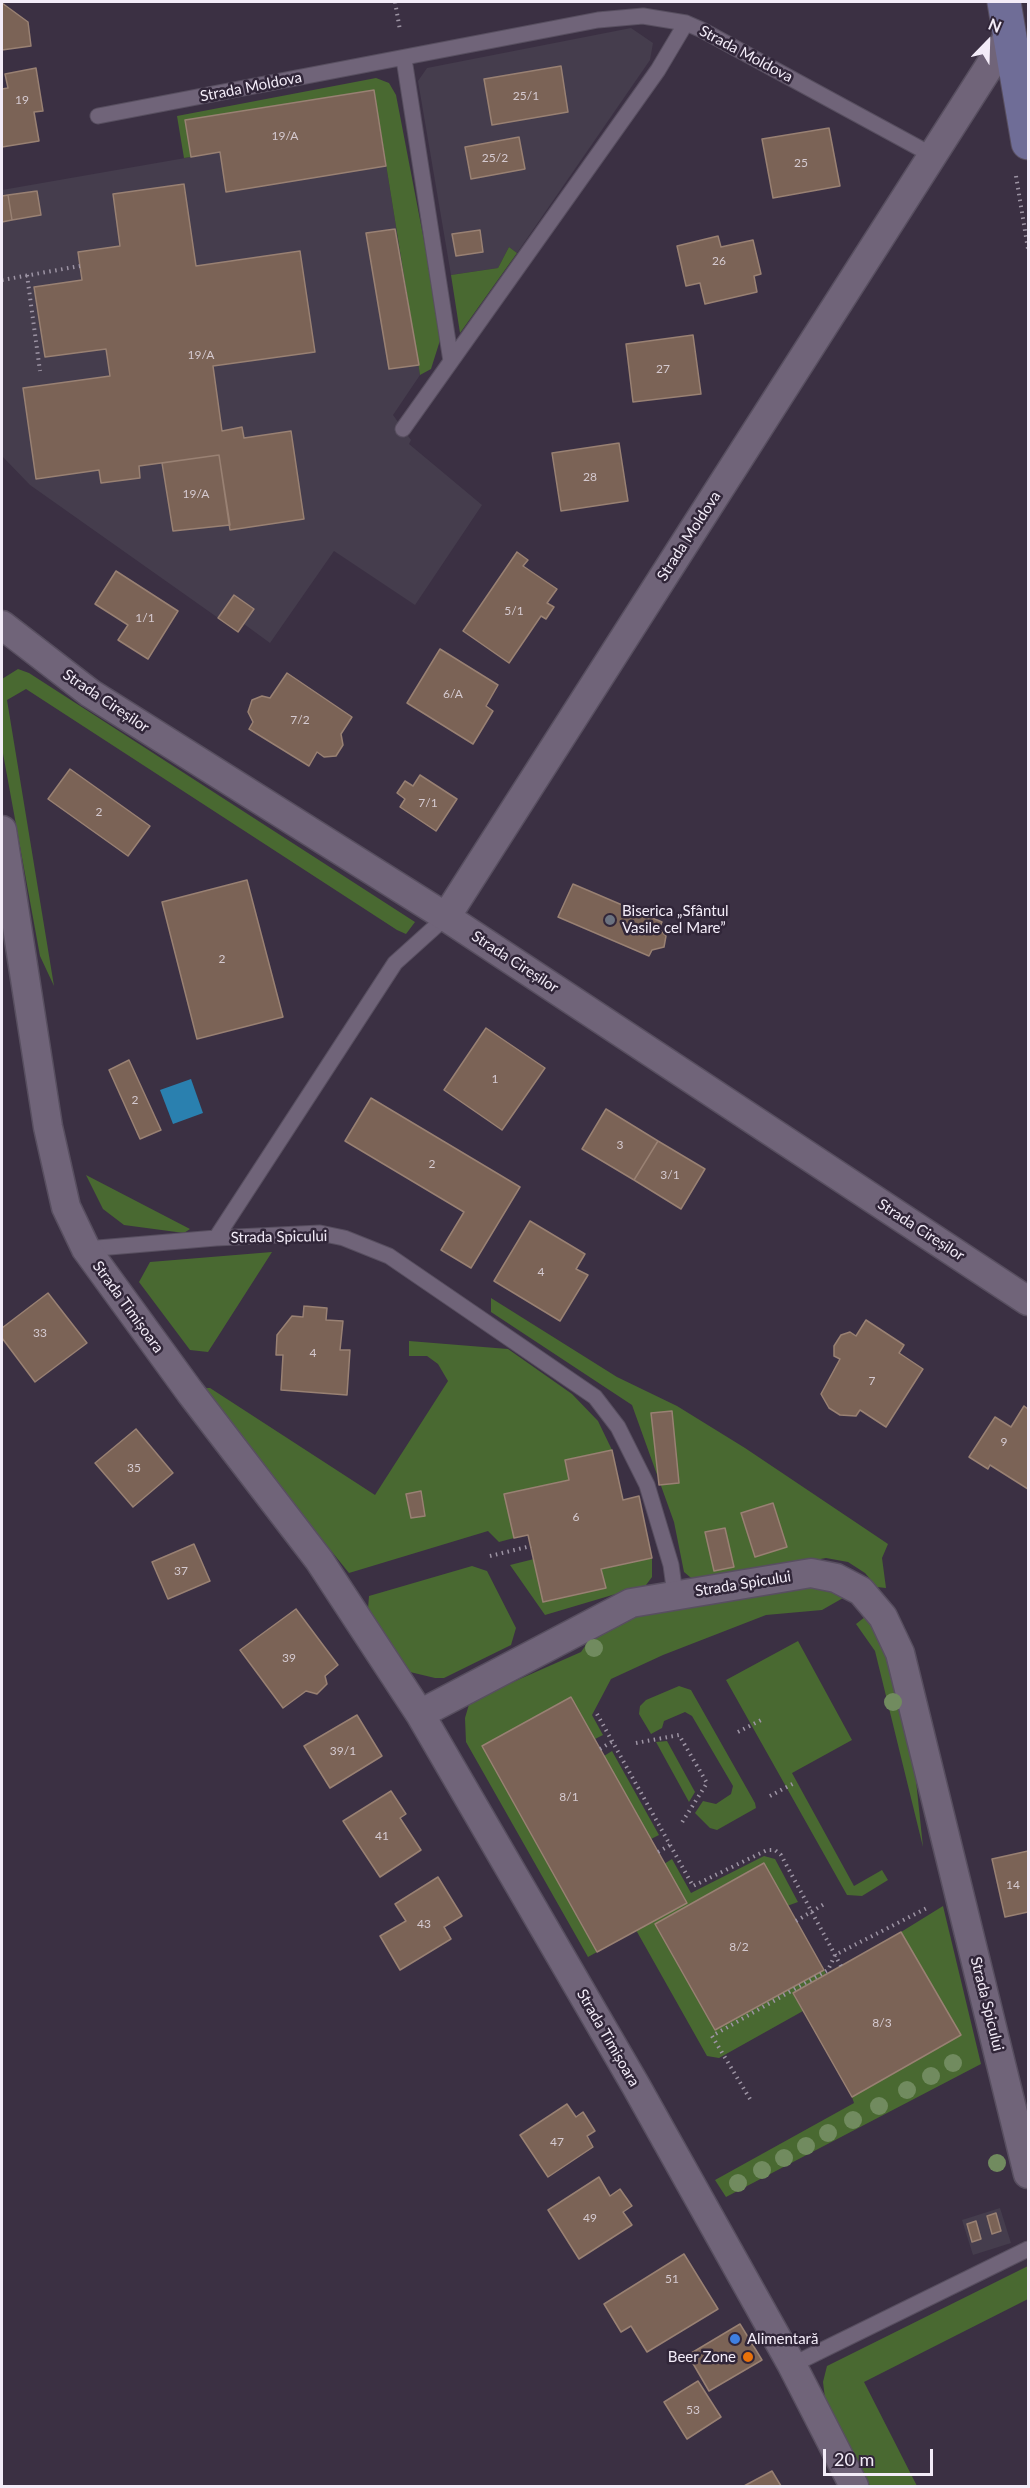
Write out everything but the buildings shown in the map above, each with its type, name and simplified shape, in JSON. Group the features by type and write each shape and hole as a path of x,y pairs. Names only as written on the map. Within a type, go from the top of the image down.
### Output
{"street":[{"path":"1004,2 1029,142"},
{"name":"Strada Moldova","path":"446,917 1010,34"},
{"name":"Strada Cireșilor","path":"2,625 90,693 446,917 1029,1301"},
{"name":"Strada Timișoara","path":"2,830 48,1127 66,1208 86,1249 190,1392 319,1560 420,1714 631,2077 792,2365 854,2487"},
{"name":"Strada Spicului","path":"675,1594 711,1591 811,1573 836,1578 861,1591 883,1617 900,1653 1029,2174"},
{"path":"420,1714 631,1603 675,1594"}],"lane":[{"name":"Strada Moldova","path":"98,116 598,20 643,16 686,23 724,40 932,155"},
{"name":"Strada Moldova","path":"403,429 658,70 686,23"},
{"path":"404,59 451,361"},
{"path":"216,1238 396,963 446,917"},
{"name":"Strada Spicului","path":"86,1249 216,1238 320,1233 367,1245 398,1262 595,1397 618,1427 648,1485 671,1565 675,1594"},
{"path":"792,2365 1029,2249"}],"path":[{"path":"2,280 80,266"},
{"path":"27,275 40,371"},
{"path":"490,1556 531,1546"},
{"path":"597,1714 693,1886 767,1850 775,1850 781,1855 841,1966"},
{"path":"738,1732 763,1719"},
{"path":"636,1743 679,1735 707,1783 681,1824"},
{"path":"600,1749 613,1741"},
{"path":"770,1796 796,1782"},
{"path":"658,1852 670,1845"},
{"path":"750,2099 712,2036 828,1970 835,1955 942,1901 961,1898"},
{"path":"796,1921 826,1903"}],"shaded area":[{"path":"631,28 653,43 650,60 517,253 509,247 498,268 451,275 418,81 427,68"},
{"path":"374,90 420,375 393,415 411,440 409,444 482,505 415,605 334,551 270,643 244,624 238,632 30,485 2,456 2,190 191,157 185,120"},
{"path":"1000,2208 1011,2243 973,2255 962,2220"}],"green space":[{"path":"376,78 389,83 396,95 442,334 431,369 420,375 374,90 186,120 191,157 184,158 177,116"},
{"path":"509,247 517,253 460,333 451,275 498,268"},
{"path":"18,669 29,673 415,922 406,934 397,930 26,689 7,700 54,986 40,956 2,748 2,679"},
{"path":"86,1175 190,1229 184,1233 124,1225 103,1209"},
{"path":"272,1252 208,1352 190,1350 139,1282 150,1262"},
{"path":"491,1298 617,1377 677,1406 745,1448 888,1544 882,1558 886,1588 877,1587 865,1573 848,1562 826,1558 696,1582 684,1572 674,1522 632,1405 491,1312"},
{"path":"409,1341 508,1349 572,1394 598,1421 612,1450 565,1460 569,1480 505,1494 514,1538 499,1542 488,1531 349,1573 200,1388 210,1388 375,1495 448,1381 438,1364 427,1356 409,1356"},
{"path":"652,1558 652,1577 646,1585 545,1615 510,1565 534,1559 543,1602 605,1588 601,1569"},
{"path":"472,1566 487,1571 516,1628 511,1645 444,1678 410,1672 368,1609 369,1596"},
{"path":"816,1583 850,1594 822,1610 766,1615 663,1655 611,1679 592,1715 603,1735 595,1739 571,1697 483,1746 597,1952 588,1957 466,1742 465,1718 470,1701 581,1652 596,1630 612,1619"},
{"path":"870,1613 888,1652 913,1752 923,1847 875,1651 856,1624"},
{"path":"798,1641 852,1740 792,1773 854,1886 882,1870 888,1880 862,1896 847,1895 726,1680"},
{"path":"679,1686 691,1690 755,1803 756,1808 717,1830 710,1828 695,1813 703,1801 716,1804 731,1794 733,1786 692,1716 685,1712 664,1721 662,1728 651,1734 639,1714 640,1706 646,1700"},
{"path":"667,1741 695,1792 689,1802 656,1742"},
{"path":"612,1751 659,1835 651,1839 604,1756"},
{"path":"764,1856 775,1859 798,1902 787,1906 763,1863 655,1924 715,2030 824,1970 826,1974 793,1993 803,2011 719,2058 707,2056 636,1930 686,1903 664,1864 672,1859 691,1893"},
{"path":"943,1906 981,2064 726,2197 715,2180 854,2103 852,2097 960,2035 901,1932"},
{"path":"1028,2266 1028,2299 864,2382 917,2486 870,2486 826,2406 823,2382 827,2366"}],"water":[{"path":"191,1079 203,1113 173,1124 160,1090"}],"place":[{"name":"Biserica „Sfântul Vasile cel Mare”","path":"610,920"},
{"name":"Alimentară","path":"735,2339"},
{"name":"Beer Zone","path":"748,2357"}]}
